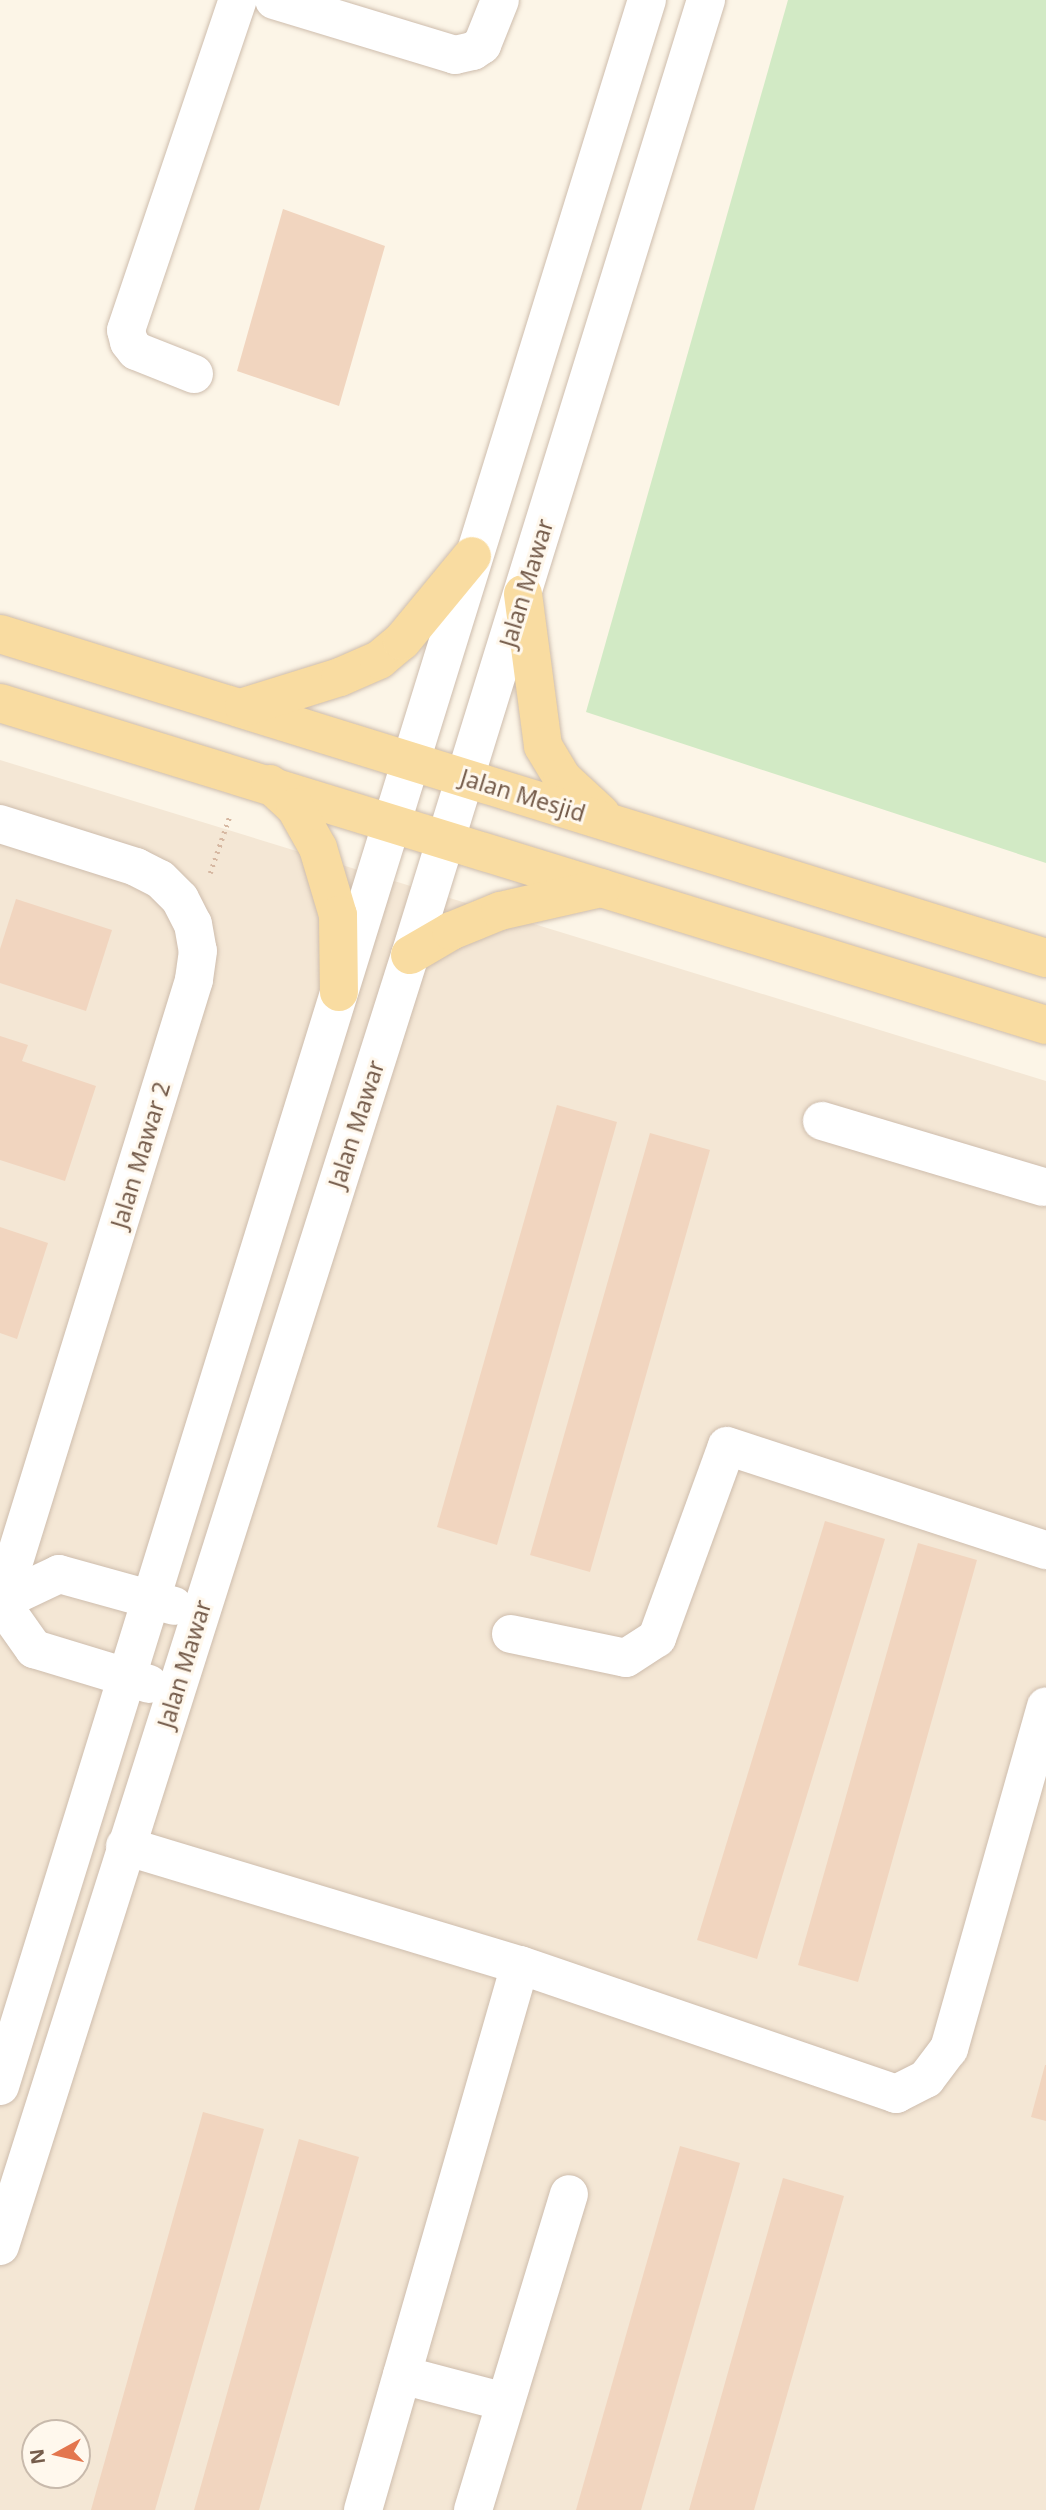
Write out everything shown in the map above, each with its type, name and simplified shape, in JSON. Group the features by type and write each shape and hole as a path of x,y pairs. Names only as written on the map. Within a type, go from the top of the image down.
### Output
{"main road":[{"path":"244,707 340,677 379,660 402,641 472,556"},
{"path":"523,594 543,746 562,778 603,815 661,838"},
{"name":"Jalan Mesjid","path":"0,634 244,707 1046,958"},
{"path":"0,703 257,779 1046,1025"},
{"path":"257,779 295,807 318,848 338,915 340,992"},
{"path":"410,955 452,931 500,911 603,888"}],"street":[{"path":"194,374 146,357 129,342 126,330 238,0"},
{"path":"274,0 455,54 472,51 482,45 500,0"},
{"path":"0,2086 340,992 472,556 647,0"},
{"name":"Jalan Mawar","path":"0,2246 410,955 706,0"},
{"name":"Jalan Mawar 2","path":"0,824 136,867 160,879 180,899 193,924 198,951 194,980 1,1603"},
{"path":"822,1121 1043,1187"},
{"path":"511,1634 626,1658 657,1638 727,1446 1046,1550"},
{"path":"176,1692 34,1649 1,1603 60,1574 200,1613"},
{"path":"125,1846 520,1965 896,2094 926,2079 949,2049 1046,1706"},
{"path":"363,2510 520,1965"},
{"path":"473,2510 569,2194"},
{"path":"402,2375 505,2402"}],"path":[{"path":"193,924 257,779"}],"shaded area":[{"path":"0,760 1046,1081 1046,2510 0,2510"}],"green space":[{"path":"788,0 1046,0 1046,863 586,712"}],"building":[{"path":"283,209 385,246 339,406 237,371"},
{"path":"16,899 112,930 86,1011 0,983 0,949"},
{"path":"0,1036 28,1045 22,1061 96,1086 65,1181 0,1160"},
{"path":"557,1105 617,1122 497,1545 437,1527"},
{"path":"650,1133 710,1150 590,1572 530,1555"},
{"path":"0,1227 48,1243 17,1339 0,1333"},
{"path":"825,1521 885,1539 757,1959 697,1940"},
{"path":"918,1543 977,1560 858,1982 798,1965"},
{"path":"1046,2065 1046,2121 1031,2117"},
{"path":"203,2112 264,2129 155,2510 91,2510"},
{"path":"299,2139 359,2157 344,2210 259,2510 194,2510"},
{"path":"680,2146 740,2163 641,2510 576,2510"},
{"path":"783,2178 844,2196 754,2510 689,2510"}]}
